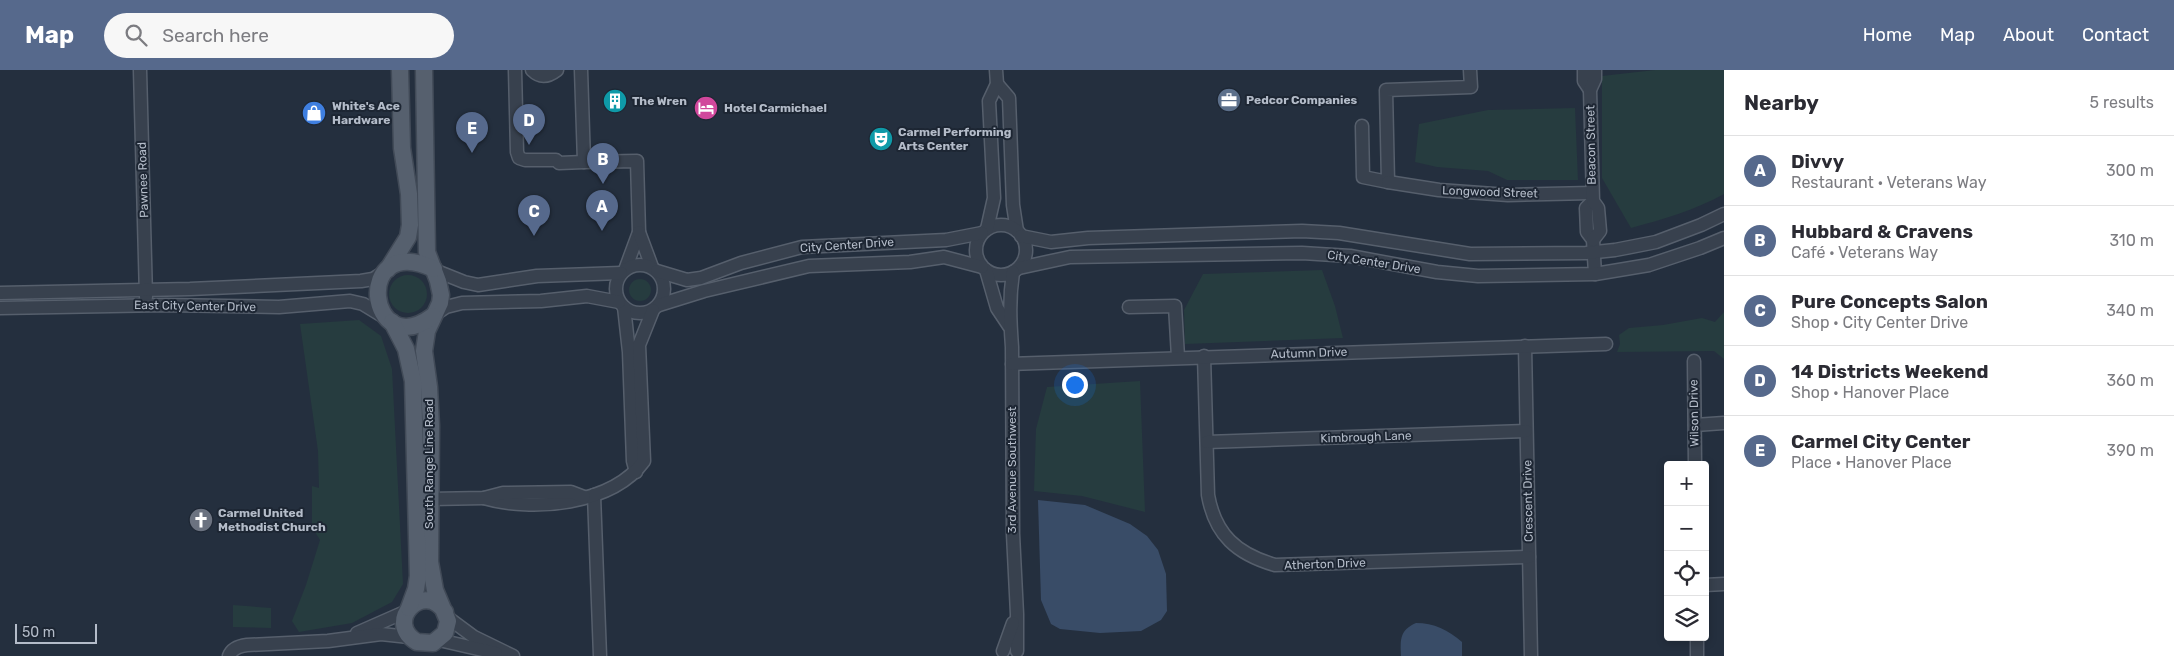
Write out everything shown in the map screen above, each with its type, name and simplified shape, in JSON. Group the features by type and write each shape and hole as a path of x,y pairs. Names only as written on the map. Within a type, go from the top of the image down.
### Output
{"main road":[{"path":"400,70 402,148 409,194 410,225 408,237 378,284 377,294 380,308 389,320 412,325 423,323 433,315 441,295 440,286 427,252 424,70"},
{"path":"387,270 397,263 408,261 434,270"},
{"name":"South Range Line Road","path":"433,315 426,331 424,351 431,418 431,570 437,598 446,615"},
{"name":"South Range Line Road","path":"389,320 409,358 413,375 415,401 418,582 408,609"},
{"path":"411,638 437,646 446,630 446,615 439,605 431,601 417,602 408,609 404,624 419,656"}],"street":[{"name":"Pawnee Road","path":"140,70 147,305"},
{"path":"430,499 484,498 503,493 571,492 589,496 616,484 636,472 644,461 639,345 665,291 664,284 655,269 639,232 637,161 526,160 518,156 515,70"},
{"path":"532,70 539,75 545,76 557,70"},
{"path":"581,70 584,162"},
{"path":"996,70 997,84 989,101 994,198 984,231 976,247 976,254 984,269 999,275 1016,270 1026,255 1026,247 1019,234 1013,208 1009,98 997,84"},
{"path":"1388,182 1386,90 1471,87 1470,70"},
{"name":"Beacon Street","path":"1584,70 1584,81 1590,90"},
{"name":"Beacon Street","path":"1595,70 1595,80 1590,90 1593,197 1598,208 1600,231 1593,240 1595,274"},
{"name":"Longwood Street","path":"1362,126 1363,177 1439,190 1508,195 1593,197"},
{"name":"City Center Drive","path":"1019,234 1051,242 1088,238 1302,232 1339,233 1470,254 1594,253 1656,242 1724,214"},
{"path":"984,231 1001,225 1008,226 1019,234"},
{"name":"City Center Drive","path":"655,269 687,280 701,278 741,263 802,247 946,240 984,231"},
{"path":"636,472 633,461 629,352 622,305 616,290 639,232"},
{"name":"City Center Drive","path":"1016,270 1070,258 1302,253 1350,256 1437,272 1478,276 1595,274 1648,265 1724,238"},
{"name":"City Center Drive","path":"656,307 704,291 809,266 910,262 944,257 984,269"},
{"path":"434,270 464,282 478,285 537,276 623,272 641,264 655,269"},
{"name":"3rd Avenue Southwest","path":"984,269 997,308 1009,326"},
{"name":"East City Center Drive","path":"0,293 146,290 361,281 373,279 387,270"},
{"name":"3rd Avenue Southwest","path":"1016,270 1010,298 1009,326 1012,364 1013,534 1019,654"},
{"path":"433,315 446,307 462,303 534,301 587,296 622,305 637,313 656,307"},
{"name":"East City Center Drive","path":"0,308 147,305 279,307 350,301 363,304 389,320"},
{"path":"1129,307 1175,306 1178,357"},
{"name":"Autumn Drive","path":"1012,364 1204,356 1606,344"},
{"name":"Crescent Drive","path":"1525,346 1531,656"},
{"name":"Atherton Drive","path":"1204,356 1210,508 1225,537 1239,550 1255,560 1275,565 1529,557"},
{"name":"Wilson Drive","path":"1694,361 1695,461"},
{"path":"1695,424 1724,424"},
{"name":"Kimbrough Lane","path":"1207,442 1526,432"},
{"path":"589,496 600,656"},
{"path":"1709,585 1724,584"},
{"path":"348,637 408,609"},
{"name":"3rd Avenue Southwest","path":"998,653 1017,614"},
{"path":"446,615 474,637 513,656"},
{"path":"230,654 240,646 247,645 328,642 348,637 381,634 411,638"},
{"path":"1696,641 1697,656"},
{"path":"437,646 461,646 513,656"},
{"path":"998,653 1019,654"}],"green space":[{"path":"1655,70 1724,70 1724,194 1667,218 1631,228 1602,178 1602,76"},
{"path":"1575,108 1578,180 1507,180 1488,171 1437,167 1415,162 1419,124 1488,110"},
{"path":"1322,270 1335,306 1343,338 1185,344 1184,310 1203,274"},
{"path":"408,275 421,281 427,294 421,307 408,313 395,307 389,294 395,281"},
{"path":"640,279 648,282 651,290 648,298 640,301 632,298 629,290 632,282"},
{"path":"1724,312 1724,359 1714,351 1617,352 1620,344 1619,335 1629,328 1663,325 1702,318 1715,322"},
{"path":"359,320 381,336 392,369 403,584 392,602 352,623 299,632 292,621 320,540 312,527 312,486 319,488 318,451 300,324"},
{"path":"1140,381 1145,512 1082,496 1034,491 1036,429 1047,387"},
{"path":"233,605 271,608 271,628 233,627"}],"water":[{"path":"1038,500 1085,505 1130,524 1147,536 1158,550 1166,574 1167,611 1161,620 1141,631 1100,633 1060,629 1051,624 1041,600"},
{"path":"1416,623 1435,626 1457,638 1462,642 1462,656 1401,656 1402,636 1407,629"}],"place":[{"name":"Pedcor Companies","path":"1229,100"},
{"name":"The Wren","path":"615,101"},
{"name":"Hotel Carmichael","path":"706,108"},
{"name":"White's Ace Hardware","path":"314,113"},
{"name":"Carmel Performing Arts Center","path":"881,139"},
{"name":"14 Districts Weekend","path":"529,145"},
{"name":"Carmel City Center","path":"472,153"},
{"name":"Hubbard & Cravens","path":"603,184"},
{"name":"Divvy","path":"602,231"},
{"name":"Pure Concepts Salon","path":"534,236"},
{"name":"Carmel United Methodist Church","path":"201,520"}]}
